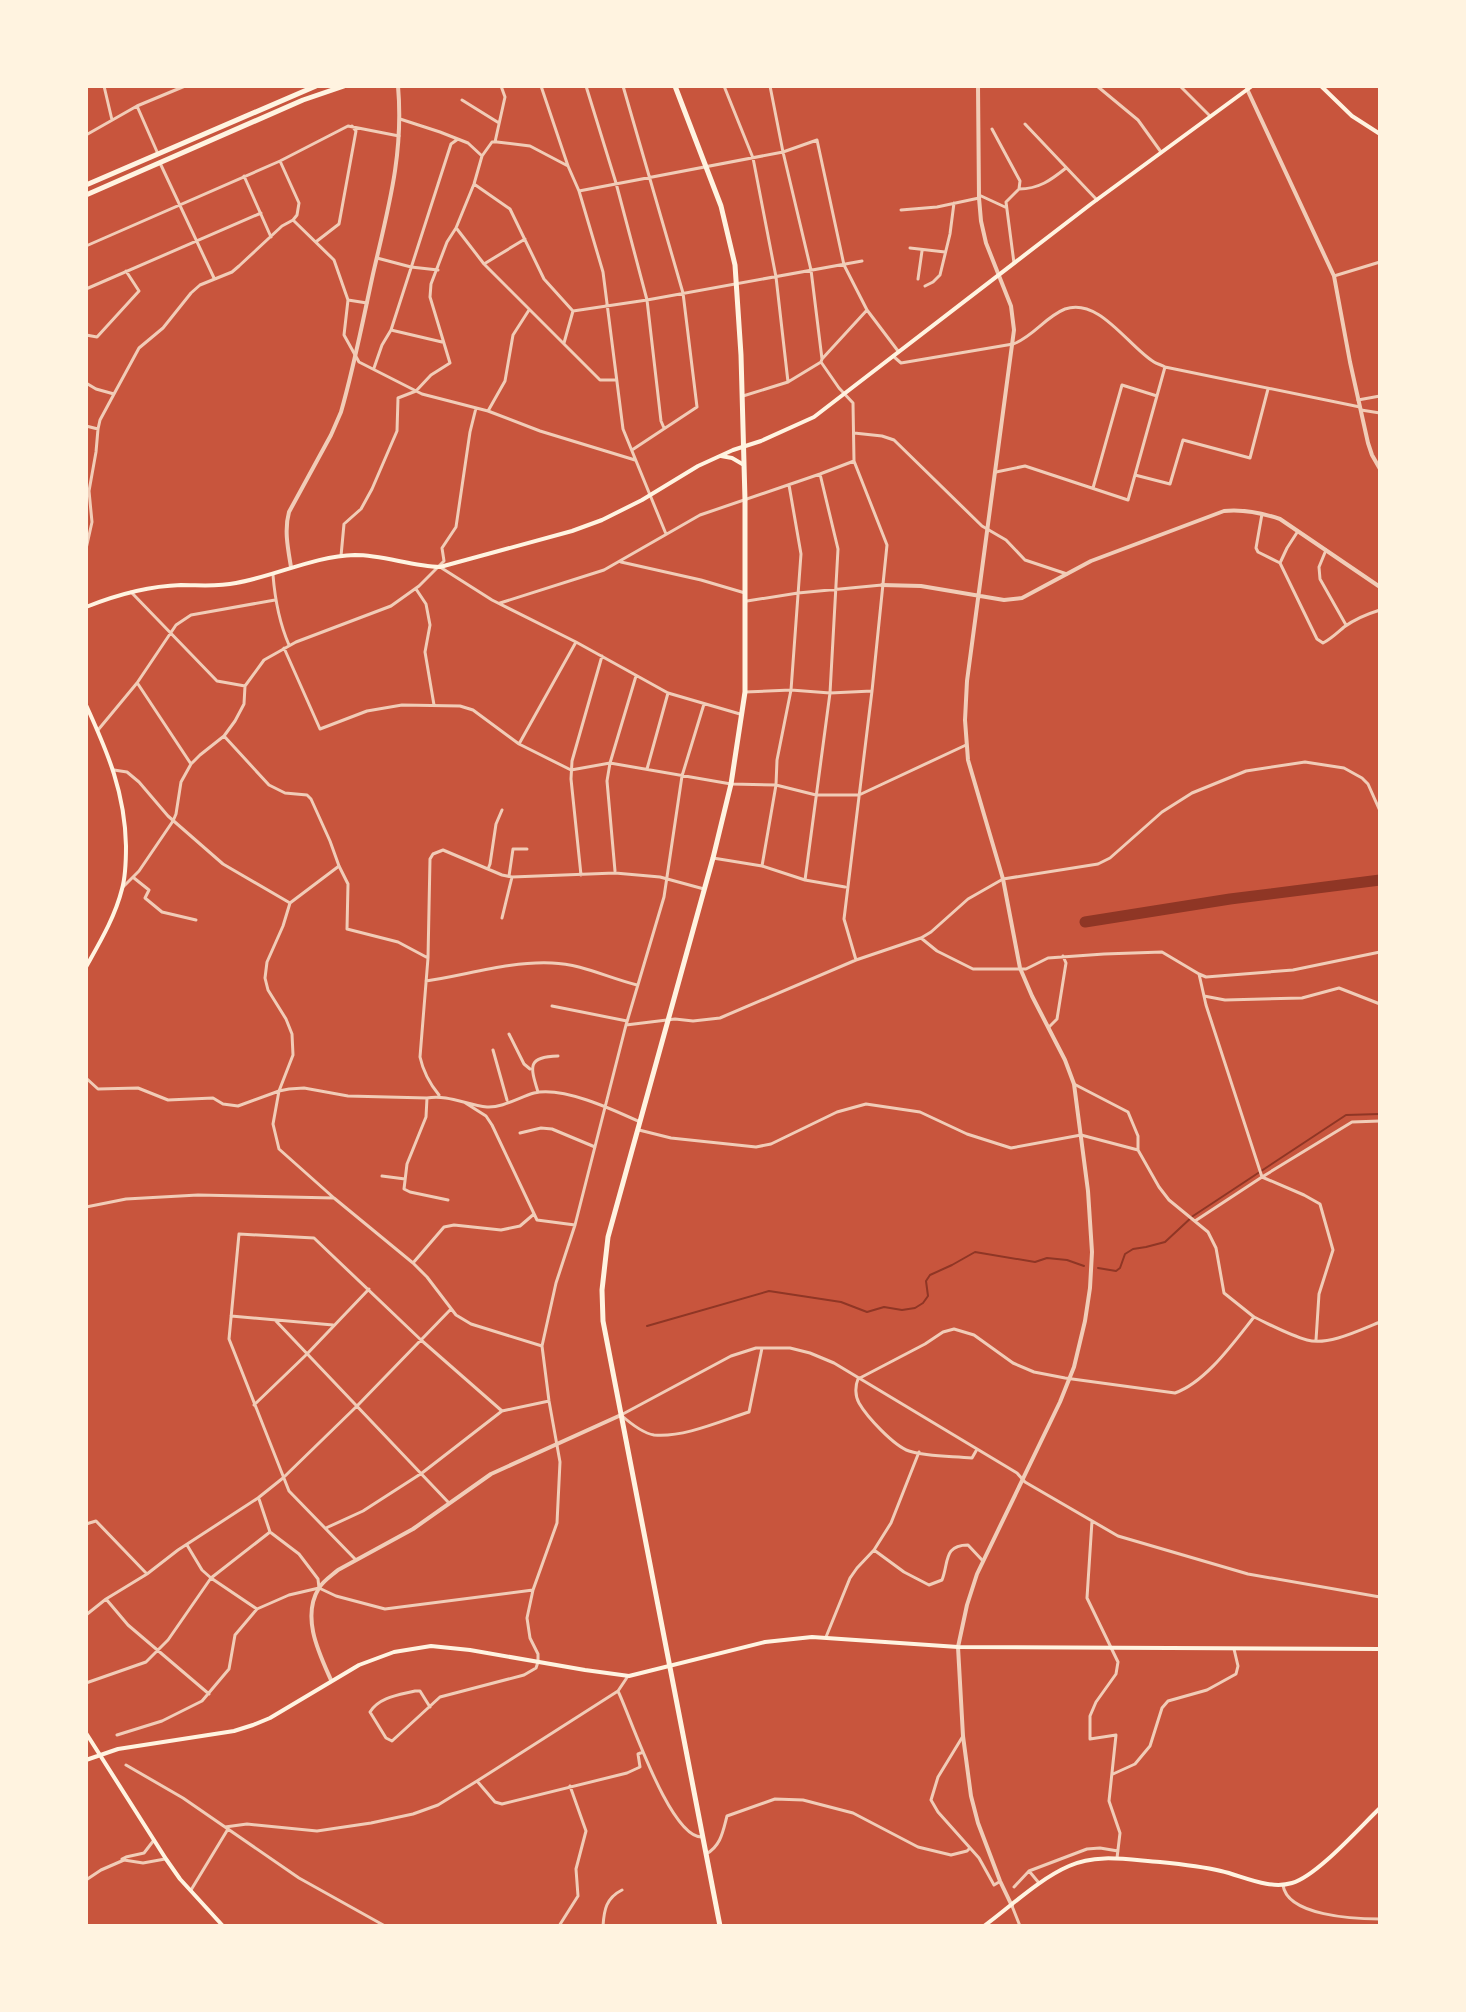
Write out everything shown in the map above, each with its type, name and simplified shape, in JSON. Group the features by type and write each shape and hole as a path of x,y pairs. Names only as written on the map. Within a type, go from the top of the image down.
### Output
{"main road":[{"path":"86,185 316,86"},
{"path":"86,195 303,100 344,86"},
{"path":"675,86 726,225 735,265 743,396 745,692 731,784 608,1237 602,1290 603,1321 718,1926"},
{"path":"1321,86 1352,116 1380,134"},
{"path":"86,607 131,592 169,586 239,583 341,556 369,556 440,567 572,531 615,514 698,466 780,434 814,417 999,274 1249,88"},
{"path":"721,456 744,465"},
{"path":"86,705 120,789 126,868 111,922 86,967"},
{"path":"86,1760 145,1744 234,1731 253,1725 270,1718 331,1680 381,1656 431,1646 629,1676 765,1642 796,1638 958,1647 1380,1649"},
{"path":"86,1733 166,1859 223,1926"},
{"path":"984,1926 1067,1866 1091,1859 1117,1858 1202,1867 1268,1884 1283,1885 1300,1880 1380,1808"}],"street":[{"path":"104,86 112,120"},
{"path":"86,135 137,106 185,86"},
{"path":"291,567 286,533 289,512 336,423 395,181 400,119 398,86"},
{"path":"495,142 505,97 501,86"},
{"path":"541,86 579,191 603,272 623,429 666,534"},
{"path":"586,86 647,300 664,429"},
{"path":"623,86 683,293 697,407 632,450"},
{"path":"724,86 753,158 776,277 788,382"},
{"path":"770,86 811,270 821,361 853,403 854,461 887,545 844,919 856,960"},
{"path":"978,86 981,221 986,243 1013,314 1013,344 977,597 966,696 966,745 972,776 1003,879 1020,968 1074,1084 1091,1229 1090,1288 1082,1335 1069,1379 971,1589 958,1647 963,1736 974,1810 1020,1926"},
{"path":"1010,86 1018,86"},
{"path":"1097,86 1138,120 1161,152"},
{"path":"1180,86 1210,116"},
{"path":"1249,88 1334,276 1358,400 1370,449 1380,469"},
{"path":"462,100 499,123"},
{"path":"137,106 158,154"},
{"path":"400,119 468,143 482,156"},
{"path":"1025,124 1097,200"},
{"path":"86,246 280,161 348,126 399,136"},
{"path":"316,242 339,224 356,131 352,126"},
{"path":"992,129 1020,181 1019,189"},
{"path":"374,368 391,330 451,144 458,139"},
{"path":"579,191 783,152 817,140 844,265 867,310 898,351"},
{"path":"341,556 344,524 361,509 397,431 398,398 416,391 431,375 450,363 430,297 431,284 474,184 482,156 492,142 530,146 568,166"},
{"path":"86,549 92,522 89,491 100,420 139,348 163,328 191,293 200,285 232,272 297,215 299,203 280,161"},
{"path":"160,163 214,278"},
{"path":"1014,263 1006,202 1019,189 1049,182 1066,168"},
{"path":"244,176 271,237"},
{"path":"474,184 510,209 544,279 573,311"},
{"path":"901,210 937,207 979,196 1006,207"},
{"path":"925,286 940,275 954,203"},
{"path":"86,289 261,213"},
{"path":"293,220 334,260 348,300 344,335 359,362 422,394 488,411 540,431 635,460"},
{"path":"456,228 484,264 600,380 616,380"},
{"path":"484,264 526,239"},
{"path":"910,248 945,252"},
{"path":"918,279 922,250"},
{"path":"377,258 438,270"},
{"path":"573,311 862,261"},
{"path":"1334,276 1380,262"},
{"path":"86,335 97,337 139,291 126,271"},
{"path":"348,300 367,303"},
{"path":"893,356 901,363 1013,344 1067,308 1083,307 1103,317 1154,362 1165,367 1380,413"},
{"path":"488,411 505,381 513,335 529,310"},
{"path":"743,396 788,382 821,361 867,310"},
{"path":"564,343 573,311"},
{"path":"391,330 444,343"},
{"path":"995,473 1025,466 1128,500 1165,367"},
{"path":"86,383 114,394"},
{"path":"1093,489 1122,385 1157,396"},
{"path":"1135,475 1170,484 1183,440 1250,458 1268,389"},
{"path":"1358,400 1380,396"},
{"path":"123,887 134,878 173,821 181,782 191,764 224,736 244,704 245,686 264,660 286,646 391,606 440,567 444,561 442,548 456,527 476,408"},
{"path":"86,426 98,429"},
{"path":"854,433 894,440 986,529 1006,540 1025,560 1068,575"},
{"path":"500,603 604,570 700,515 854,461"},
{"path":"805,880 830,693 837,591 838,549 820,474"},
{"path":"762,866 776,785 777,760 791,690 801,554 789,485"},
{"path":"746,601 882,585 921,586 1004,600 1022,598 1091,561 1224,511 1234,510 1280,519 1380,587"},
{"path":"1262,514 1256,548 1280,563 1317,639 1323,643 1328,641 1346,625 1380,610"},
{"path":"1280,563 1298,531"},
{"path":"1326,550 1319,567 1320,579 1346,625"},
{"path":"621,562 701,580 746,594"},
{"path":"440,567 500,603 668,693 743,715"},
{"path":"273,573 275,600 286,646 320,729 367,711 402,705 460,706 473,710 519,744 571,770 610,763 731,784 776,785 816,795 859,795 966,745"},
{"path":"415,589 426,604 430,625 425,652 434,705"},
{"path":"131,592 217,681 245,686"},
{"path":"98,730 137,683 176,625 191,615 275,600"},
{"path":"519,744 576,642"},
{"path":"581,875 571,770 602,656"},
{"path":"615,873 607,781 636,676"},
{"path":"137,683 191,764"},
{"path":"745,692 872,691"},
{"path":"647,769 668,693"},
{"path":"430,1707 420,1691 415,1691 382,1700 370,1712 386,1738 392,1741 430,1707 440,1697 524,1675 536,1668 538,1662 527,1618 533,1590 557,1523 560,1462 542,1346 626,1023 664,897 682,776 704,704"},
{"path":"224,736 269,785 285,793 307,795 311,799 348,884 347,929 398,942 428,958"},
{"path":"552,1006 626,1023 720,1018 856,960 921,938 968,899 1003,879 1098,864 1110,858 1162,812 1192,793 1246,771 1305,762 1344,768 1368,784 1380,811"},
{"path":"114,770 127,772 139,782 173,821 223,864 290,903"},
{"path":"488,869 496,824 502,810"},
{"path":"502,918 513,849 527,849"},
{"path":"640,1122 605,1105 570,1095 538,1092 492,1107 445,1098 433,1088 420,1057 428,958 430,859 433,854 443,850 511,876 615,873 660,877 704,889"},
{"path":"713,858 762,866 805,880 847,888"},
{"path":"339,866 290,903 267,962 265,978 268,990 292,1034 293,1055 279,1091 273,1124 279,1149 413,1263 456,1315 471,1324 542,1346"},
{"path":"134,878 149,890 145,898 162,912 196,920"},
{"path":"921,938 937,951 973,969 1026,969 1048,958 1063,956 1162,952 1206,977 1293,970 1380,952"},
{"path":"1049,1027 1057,1019 1066,963 1063,956"},
{"path":"426,981 518,965 552,963 585,968 637,985"},
{"path":"1199,974 1203,996 1261,1174 1320,1204 1333,1250 1319,1294 1316,1342"},
{"path":"1203,996 1225,1000 1302,998 1339,988 1380,1004"},
{"path":"509,1034 524,1064 530,1069 538,1092"},
{"path":"493,1050 507,1102"},
{"path":"530,1069 541,1057 558,1056"},
{"path":"86,1078 98,1089 138,1088 168,1100 213,1098 223,1104 238,1106 279,1091 304,1088 348,1096 427,1098 439,1095"},
{"path":"1074,1084 1128,1112 1138,1136 1138,1150 1159,1187 1169,1200 1208,1232 1216,1248 1224,1293 1254,1317 1316,1342 1341,1337 1380,1322"},
{"path":"427,1098 426,1117 407,1164 404,1189 448,1200"},
{"path":"462,1100 486,1116 492,1125 537,1220 575,1225"},
{"path":"638,1130 671,1138 756,1147 771,1144 837,1112 866,1104 920,1112 967,1134 1011,1148 1081,1135 1138,1150"},
{"path":"1192,1219 1261,1174 1352,1122 1380,1121"},
{"path":"520,1133 552,1129 595,1147"},
{"path":"382,1176 405,1179"},
{"path":"86,1207 126,1199 198,1195 334,1198"},
{"path":"413,1263 444,1227 454,1225 501,1230 520,1226 534,1214"},
{"path":"356,1560 289,1491 229,1339 239,1234 314,1238 421,1340 502,1411"},
{"path":"254,1405 369,1289"},
{"path":"86,1615 283,1478 451,1309"},
{"path":"231,1316 333,1325"},
{"path":"977,1450 972,1458 901,1447 858,1401 855,1385 858,1379 943,1332 954,1329 974,1335 1013,1363 1034,1372 1175,1393 1203,1376 1254,1317"},
{"path":"275,1320 449,1503"},
{"path":"621,1415 651,1435 676,1434 749,1412 762,1348"},
{"path":"331,1680 312,1630 312,1607 319,1588 338,1570 413,1529 491,1474 621,1415 716,1363 744,1351 762,1348 790,1348 834,1363 1118,1536 1248,1574 1380,1597"},
{"path":"325,1529 363,1511 422,1473 502,1411 549,1401"},
{"path":"826,1638 850,1578 874,1550 891,1523 919,1452"},
{"path":"258,1498 270,1532 299,1554 318,1579 319,1588"},
{"path":"86,1524 96,1521 147,1574"},
{"path":"1092,1521 1087,1598 1118,1662 1116,1674 1090,1716 1090,1739 1116,1735 1109,1801 1120,1833 1117,1858"},
{"path":"86,1683 146,1662 168,1640 211,1578 270,1532"},
{"path":"187,1545 202,1570 257,1609"},
{"path":"874,1550 904,1572 929,1585 942,1580 948,1554 955,1547 968,1545 983,1561"},
{"path":"117,1735 162,1721 202,1701 229,1669 235,1635 257,1609 289,1595 319,1588 336,1596 385,1609 533,1590"},
{"path":"106,1599 128,1625 209,1694"},
{"path":"1113,1774 1135,1764 1150,1746 1162,1708 1168,1701 1207,1690 1236,1674 1238,1666 1234,1648"},
{"path":"191,1890 226,1828 247,1824 317,1831 413,1814 438,1805 618,1691 629,1676"},
{"path":"618,1691 651,1774 692,1835 702,1837"},
{"path":"963,1736 938,1777 931,1800 979,1858 994,1885 1000,1881"},
{"path":"477,1781 495,1802 502,1804 627,1773 640,1767 638,1754 643,1752"},
{"path":"126,1765 183,1798 299,1878 385,1926"},
{"path":"559,1926 578,1896 576,1869 586,1831 570,1786"},
{"path":"706,1854 715,1850 727,1816 775,1799 803,1800 853,1813 918,1847 951,1855 970,1848"},
{"path":"116,1864 126,1857 144,1853 154,1840"},
{"path":"1014,1887 1029,1871 1087,1849 1118,1851"},
{"path":"86,1880 124,1860 143,1863 166,1859"},
{"path":"1029,1871 1040,1884"},
{"path":"1283,1885 1287,1897 1310,1911 1357,1919 1380,1919"},
{"path":"603,1926 605,1906 622,1890"}],"waterway":[{"path":"1085,922 1380,880"},
{"path":"1098,1268 1116,1271 1125,1254 1133,1249 1165,1242 1193,1216 1346,1115 1380,1114"},
{"path":"647,1326 769,1291 841,1302 867,1312 884,1307 902,1310 915,1308 928,1296 926,1281 930,1275 975,1252 1035,1262 1047,1258 1067,1260 1084,1266"}]}
